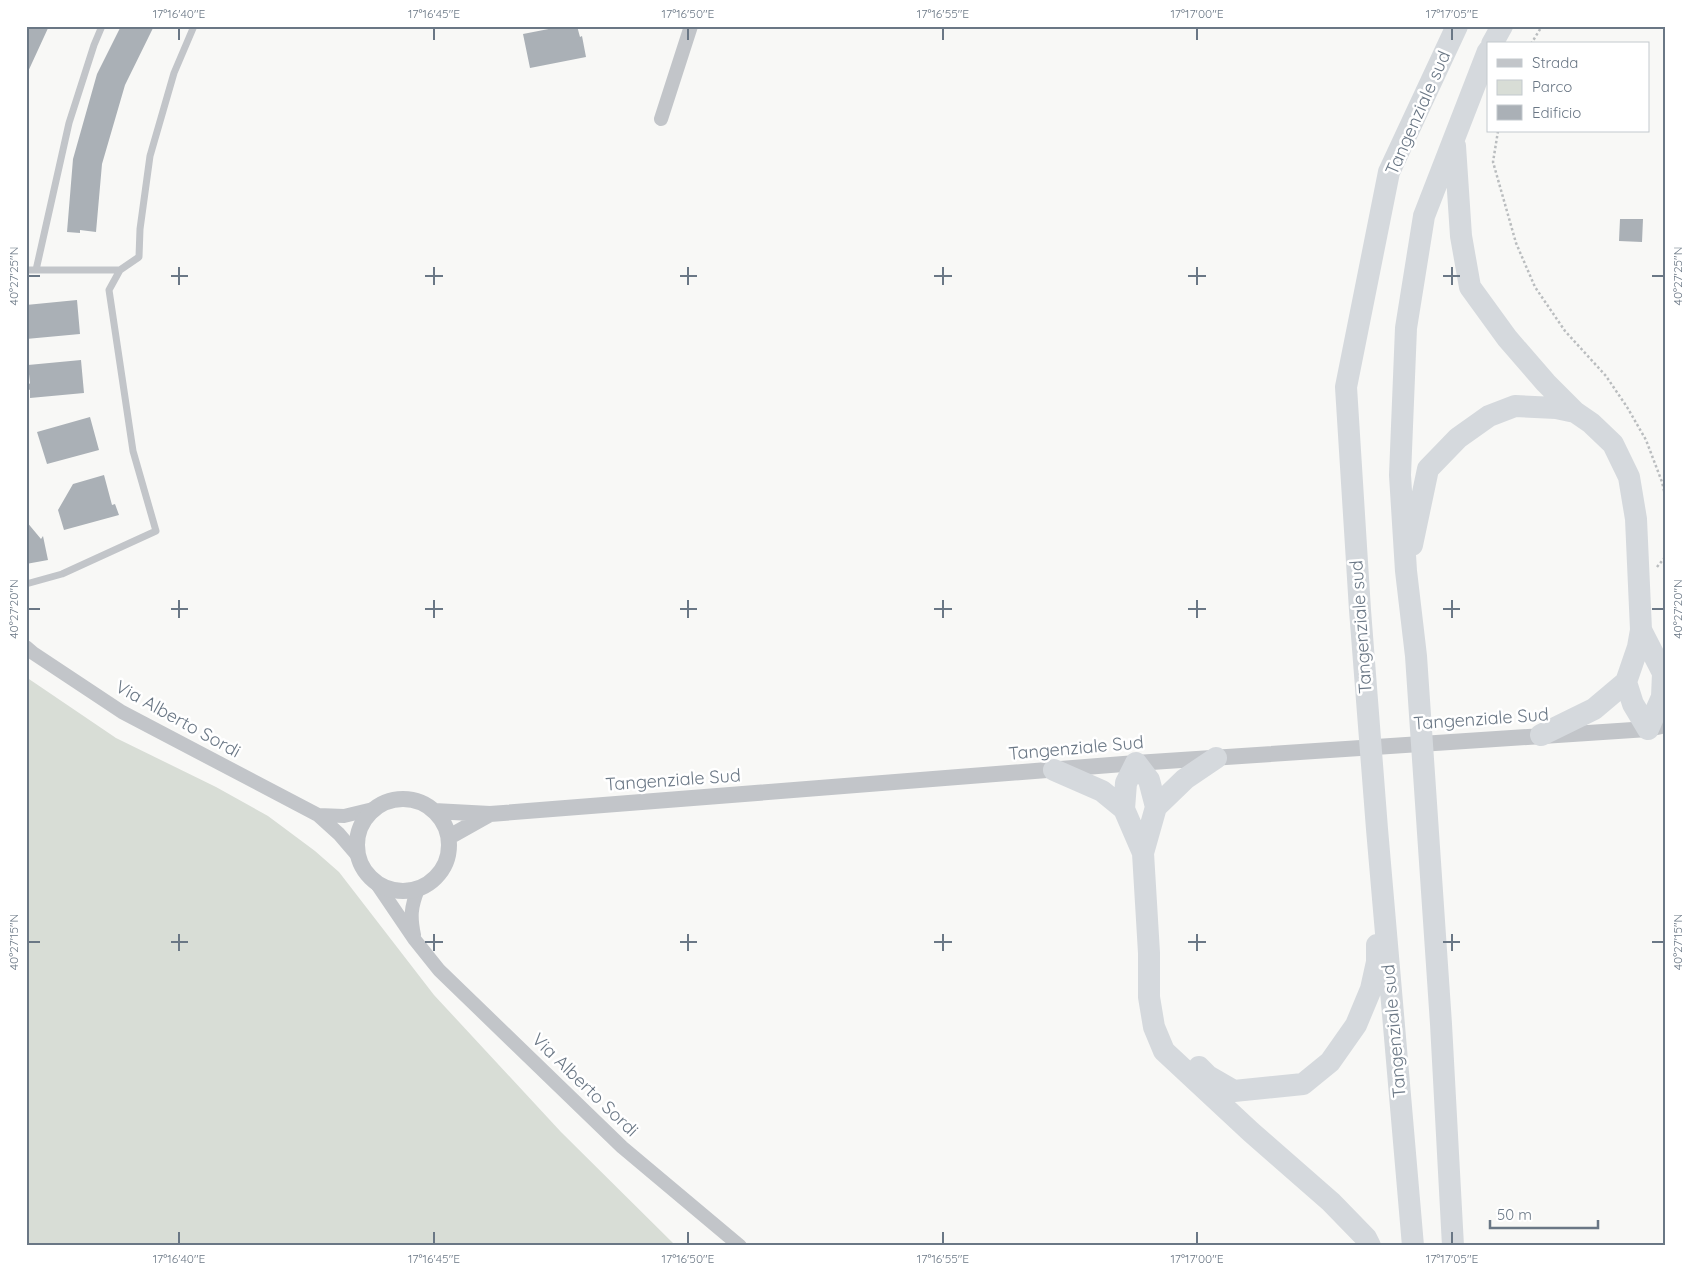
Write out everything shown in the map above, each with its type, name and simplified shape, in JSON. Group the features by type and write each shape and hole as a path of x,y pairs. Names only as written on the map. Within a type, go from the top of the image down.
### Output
{"highway":[{"name":"Tangenziale sud","path":"1413,1246 1376,829 1346,387 1389,172 1457,26"},
{"path":"1493,42 1502,26"},
{"name":"Tangenziale sud","path":"1453,1246 1441,1024 1418,676 1406,571 1400,475 1406,328 1424,216 1487,54"},
{"path":"1454,137 1461,236 1470,287 1507,338 1546,383 1575,412 1591,423 1613,444 1629,477 1636,519 1642,630 1626,682 1594,709 1541,735"},
{"path":"1406,571 1428,469 1458,438 1489,416 1515,406 1556,408 1575,412"},
{"path":"1642,630 1664,674 1657,727"},
{"path":"1626,682 1633,704 1657,727"},
{"path":"1156,807 1185,779 1216,758"},
{"path":"1143,854 1124,809 1126,784 1136,763 1149,780 1156,807 1143,854 1149,953 1149,997 1154,1027 1164,1051 1251,1132 1331,1202 1366,1238 1370,1246"},
{"path":"1054,770 1102,791 1124,809"},
{"path":"1149,953 1168,1029 1184,1052 1208,1076 1234,1091 1302,1084 1330,1062 1356,1025 1370,990 1377,962 1376,829"}],"street":[{"path":"661,119 691,26"},
{"name":"Via Alberto Sordi","path":"26,646 33,653 122,712 318,815 358,855"},
{"name":"Tangenziale Sud","path":"434,810 490,814 1136,763 1657,727"},
{"path":"397,799 411,799 423,803 434,810 444,823 449,837 448,856 440,874 430,883 418,889 397,891 377,884 368,876 358,855 357,835 366,817 373,809 384,802 397,799"},
{"name":"Via Alberto Sordi","path":"318,815 344,816 373,809"},
{"name":"Tangenziale Sud","path":"449,837 490,814"},
{"name":"Via Alberto Sordi","path":"377,884 415,940 439,970 622,1147 740,1246"},
{"path":"415,940 411,919 412,905 418,889"}],"lane":[{"path":"36,270 69,123 102,26"},
{"path":"26,584 62,574 156,531 133,451 109,290 120,270 139,257 140,229 150,156 174,73 194,26"},
{"path":"26,270 120,270"}],"path":[{"path":"1532,42 1542,26"},
{"path":"1498,132 1494,162 1516,243 1535,287 1564,331 1606,376 1627,407 1646,440 1662,482 1666,499"}],"green space":[{"path":"26,677 116,738 216,787 268,816 315,851 339,872 434,995 561,1132 676,1246 26,1246"}],"building":[{"path":"26,26 49,26 26,76"},
{"path":"121,26 154,26 125,85 102,164 96,232 80,230 80,233 67,232 73,159 97,74"},
{"path":"564,26 577,26 580,37 582,36 586,57 530,68 523,34"},
{"path":"1620,219 1643,219 1642,242 1619,241"},
{"path":"77,300 80,334 26,339 26,305"},
{"path":"81,360 84,393 30,398 30,390 26,388 30,383 28,365"},
{"path":"90,417 99,450 47,464 37,432"},
{"path":"104,475 112,505 115,504 119,515 64,530 58,510 73,484"},
{"path":"26,521 41,539 43,536 48,560 26,564"}]}
